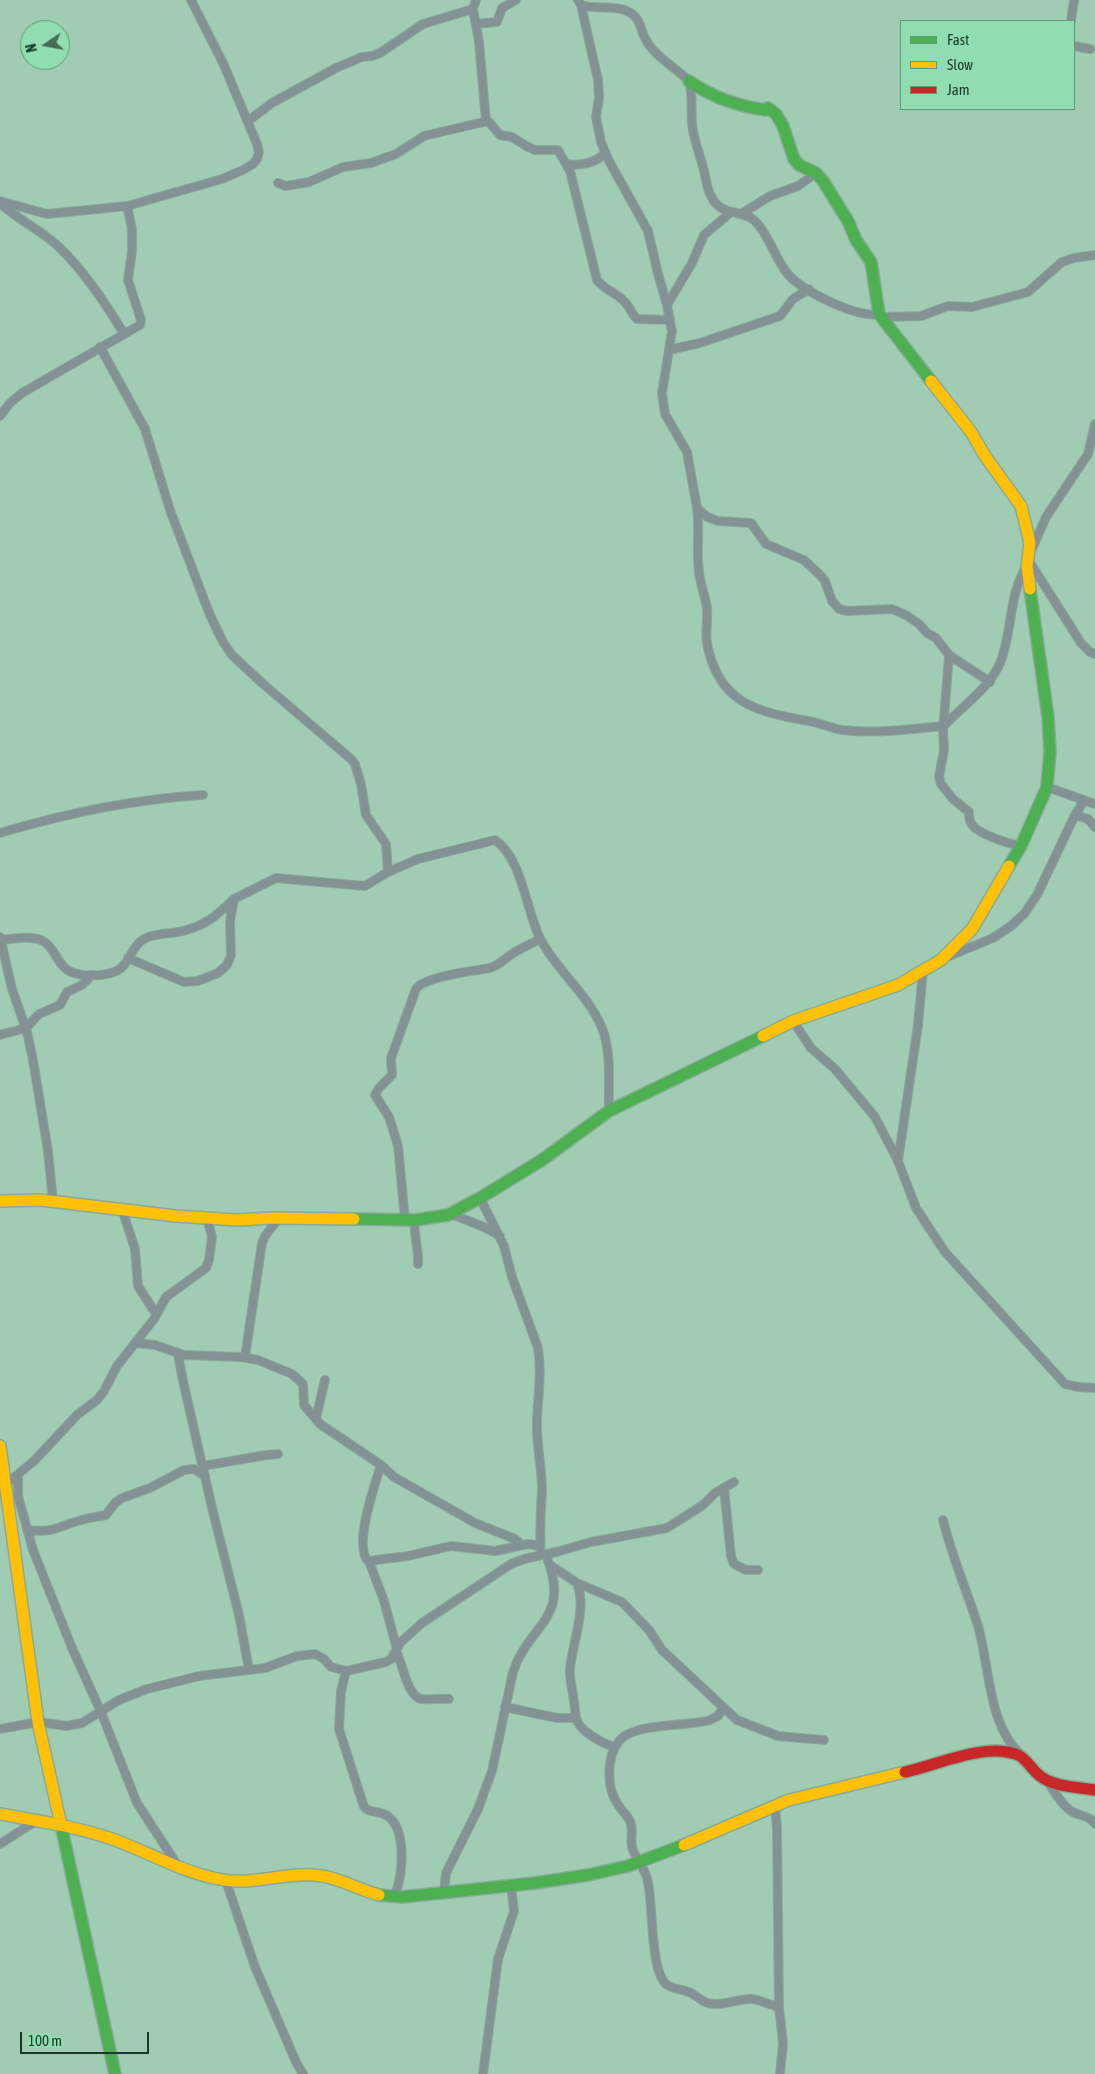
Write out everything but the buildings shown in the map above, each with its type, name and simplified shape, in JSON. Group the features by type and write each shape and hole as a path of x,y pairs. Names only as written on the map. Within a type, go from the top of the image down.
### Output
{"street":[{"path":"0,202 47,214 127,206 222,179 253,164 259,152 248,121 223,63 191,0"},
{"path":"476,0 473,9 486,121"},
{"path":"476,24 497,22 502,8 516,0"},
{"path":"1071,20 1074,0"},
{"path":"579,2 596,8 624,9 636,15 645,40 653,50 706,93 725,103 766,110 768,108 774,112 783,126 794,159 799,165 816,173 829,189 848,221 856,240 871,262 879,314 960,417 1021,506 1030,543 1028,560 1034,630 1048,717 1050,752 1047,787 1021,846 972,928 941,960"},
{"path":"579,2 597,74 599,98 596,117 601,142 648,230 667,305 672,331 662,393 664,408 668,422 687,452 700,526 699,572 707,613 706,641 711,659 729,692 739,700 774,715 819,722 839,730 874,732 944,726 956,712 990,682 1001,661 1008,637 1014,601 1028,560 1046,517 1088,454 1095,424"},
{"path":"248,121 272,104 336,68 362,56 372,56 380,53 423,24 473,9"},
{"path":"1075,46 1090,49"},
{"path":"689,81 691,87 693,132 708,190 713,200 730,213 750,217 761,228 790,276 827,299 852,309 872,315 879,314 883,317 915,316 948,306 972,307 1028,292 1062,262 1095,255"},
{"path":"278,183 286,186 309,182 343,167 371,163 396,154 424,136 486,121 491,123 500,135 512,138 528,148 535,150 558,150 567,164 597,280 604,288 616,294 624,301 637,319 670,320"},
{"path":"567,164 575,165 590,162 602,156 605,152"},
{"path":"741,214 770,196 798,186 816,173"},
{"path":"0,202 19,219 58,246 72,260 126,334"},
{"path":"0,416 10,403 22,393 138,326 141,320 128,280 132,229 127,206"},
{"path":"667,305 692,263 704,235 730,213"},
{"path":"669,350 700,343 780,316 793,299 810,289"},
{"path":"100,348 145,429 171,513 216,631 232,655 355,764 361,784 366,815 386,844 388,872"},
{"path":"697,508 707,517 718,522 736,521 753,524 770,547 804,560 820,574 825,581 832,601 839,609 848,611 892,609 919,624 927,633 936,638 949,655 990,682"},
{"path":"1028,560 1081,643 1090,652 1095,654"},
{"path":"949,655 944,750 939,777 953,799 969,812 970,822 975,828 1002,842 1021,846"},
{"path":"1047,787 1095,804"},
{"path":"0,833 51,818 136,801 203,795"},
{"path":"0,1201 41,1200 238,1220 279,1218 410,1220 452,1214 542,1160 609,1111 793,1021 898,985 941,960 993,938 1011,926 1024,914 1037,895 1075,815 1084,801"},
{"path":"1075,815 1088,819 1095,827"},
{"path":"53,1201 48,1151 33,1060 26,1028 12,989 0,938 25,938 43,942 50,947 64,969 73,973 101,975 123,966 138,945 147,938 183,931 212,920 234,899 276,878 365,886 388,872 418,859 495,840 518,873 540,939 562,972 589,1004 602,1028 608,1061 609,1111"},
{"path":"128,958 184,982 198,981 218,973 227,964 231,955 230,921 234,899"},
{"path":"418,1264 419,1253 410,1220 398,1146 389,1117 375,1095 392,1075 391,1058 416,989 422,984 456,973 496,965 513,953 540,939"},
{"path":"898,1161 918,1025 923,971"},
{"path":"0,1036 26,1028 39,1014 60,1005 67,992 82,986 92,974"},
{"path":"793,1021 811,1048 834,1069 876,1117 898,1161 916,1208 945,1252 1065,1384 1078,1388 1095,1388"},
{"path":"444,1892 446,1873 478,1809 492,1770 518,1657 545,1622 553,1602 555,1584 550,1564 540,1546 539,1531 542,1489 537,1433 540,1358 500,1236 480,1198"},
{"path":"122,1209 136,1249 138,1286 156,1314"},
{"path":"452,1214 484,1227 500,1236"},
{"path":"6,1484 40,1455 77,1415 97,1400 117,1366 154,1319 166,1297 206,1268 212,1237 207,1218"},
{"path":"245,1357 262,1243 279,1218"},
{"path":"135,1343 155,1345 178,1354 245,1357 267,1363 299,1379 303,1384 304,1406 320,1424 381,1465 402,1482 475,1523 513,1538 522,1545"},
{"path":"178,1354 182,1381 239,1616 248,1670"},
{"path":"316,1418 325,1380"},
{"path":"0,1446 38,1722 115,2074"},
{"path":"203,1466 278,1454"},
{"path":"381,1465 370,1501 363,1552 366,1560 369,1561 384,1601 397,1650 413,1695 422,1699 449,1699"},
{"path":"27,1530 52,1531 78,1521 106,1515 114,1504 122,1498 150,1488 184,1470 194,1469 205,1476"},
{"path":"18,1475 18,1496 38,1566 101,1712 137,1803 180,1869"},
{"path":"0,1729 38,1722 72,1726 86,1722 119,1700 147,1689 199,1676 265,1668 286,1659 311,1654 320,1656 331,1667 346,1671 386,1662 391,1659 401,1642 422,1623 499,1572 524,1559 613,1537 667,1528 707,1502 713,1494 734,1482"},
{"path":"724,1488 731,1556 734,1564 746,1570 758,1570"},
{"path":"943,1520 950,1549 979,1631 998,1721 1009,1743 1026,1762"},
{"path":"369,1561 408,1556 451,1546 494,1551 522,1545 540,1546"},
{"path":"550,1564 577,1583 622,1602 649,1630 662,1650 737,1720 778,1736 824,1740"},
{"path":"577,1583 580,1613 570,1671 576,1718 580,1725 594,1738 604,1744 615,1747"},
{"path":"346,1671 341,1691 340,1734 366,1809 387,1815 398,1827 402,1860 399,1883 394,1897"},
{"path":"506,1707 557,1718 576,1718"},
{"path":"723,1708 714,1719 702,1723 661,1726 629,1734 619,1740 609,1768 611,1789 618,1806 630,1822 633,1831 632,1847 646,1876 650,1891 658,1966 665,1982 672,1987 691,1993 710,2004 749,1999 779,2007"},
{"path":"0,1814 114,1839 180,1869 226,1880 237,1882 312,1874 332,1878 386,1897 511,1886 588,1875 640,1861 691,1842 789,1800 844,1788 975,1753 996,1750 1019,1755 1047,1780 1056,1794 1072,1811 1089,1817 1095,1824"},
{"path":"1047,1780 1063,1785 1095,1790"},
{"path":"775,1807 777,1828 779,2007 783,2043 780,2074"},
{"path":"0,1844 36,1821"},
{"path":"226,1880 255,1967 303,2074"},
{"path":"484,2074 498,1959 514,1911 511,1886"}],"traffic: fast":[{"path":"689,81 707,92 735,104 766,110 768,108 776,114 783,126 794,159 799,165 816,173 823,181 848,221 856,240 871,262 879,314 931,381"},
{"path":"1009,866 1021,846 1047,787 1050,752 1048,717 1030,589"},
{"path":"354,1219 415,1220 448,1215 542,1160 609,1111 763,1036"},
{"path":"61,1825 115,2074"},
{"path":"379,1895 402,1897 535,1883 588,1875 628,1866 684,1845"}],"traffic: slow":[{"path":"931,381 971,432 985,456 1021,506 1030,543 1027,566 1030,589"},
{"path":"763,1036 793,1021 898,985 941,960 972,929 1009,866"},
{"path":"0,1201 41,1200 176,1216 237,1220 272,1218 354,1219"},
{"path":"0,1446 38,1722 61,1825"},
{"path":"684,1845 789,1800 905,1772"},
{"path":"0,1814 101,1835 179,1867 218,1879 242,1881 313,1875 338,1880 379,1895"}],"traffic: jam":[{"path":"905,1772 961,1756 991,1751 1005,1752 1021,1757 1034,1771 1046,1780 1066,1786 1095,1790"}]}
